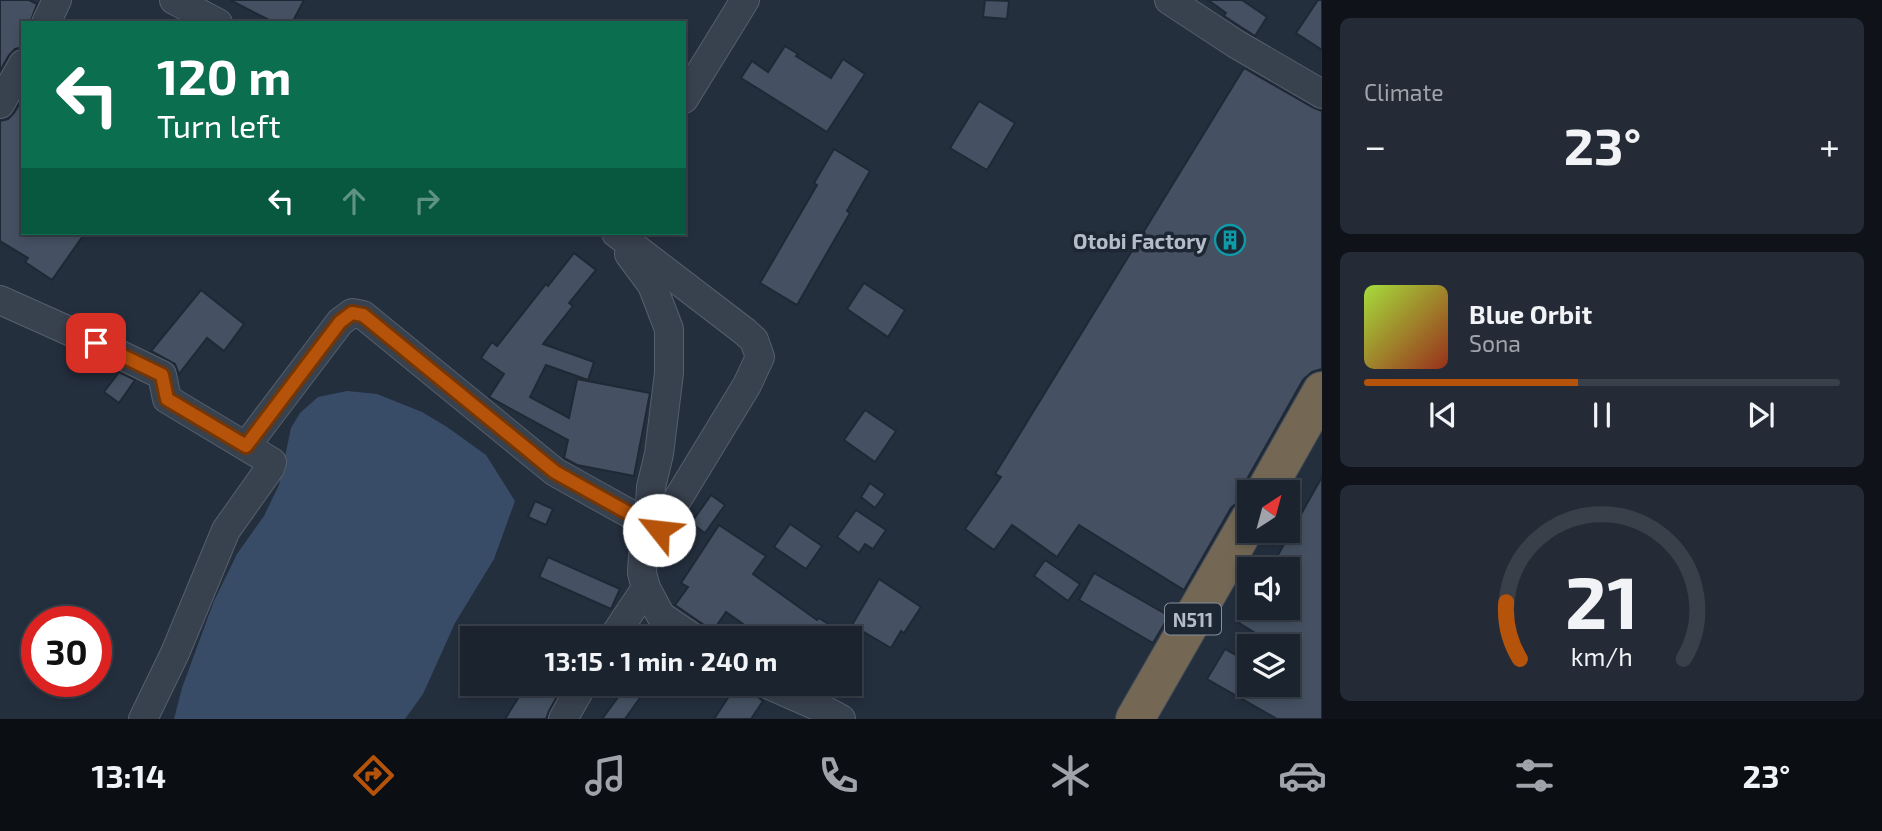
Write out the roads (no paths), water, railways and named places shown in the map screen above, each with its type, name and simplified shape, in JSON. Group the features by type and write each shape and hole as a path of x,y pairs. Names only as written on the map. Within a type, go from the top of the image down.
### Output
{"highway":[{"path":"1272,480 1322,391"},
{"name":"N511","path":"1135,719 1237,542"}],"street":[{"path":"47,21 57,0"},
{"path":"174,0 214,21"},
{"path":"686,96 746,0"},
{"path":"1169,0 1236,44 1322,94"},
{"path":"0,104 21,67"},
{"path":"615,235 652,285 669,329 669,373 650,505 659,530"},
{"path":"617,235 744,331 754,341 760,356 747,385 643,556 642,573 646,588 661,616 676,626"},
{"path":"0,300 162,375 167,399 272,462 226,530 175,653 142,719"},
{"path":"246,446 340,322 352,313 363,315 555,472 659,530"},
{"path":"621,626 646,588"},
{"path":"563,719 576,696"},
{"path":"794,696 841,719"}],"water":[{"path":"347,391 377,394 422,412 447,427 486,455 515,501 494,559 455,623 423,694 405,719 174,719 182,688 214,601 237,554 264,516 279,485 291,428 300,413 318,397"}],"place":[{"name":"Otobi Factory","path":"1230,240"}]}
